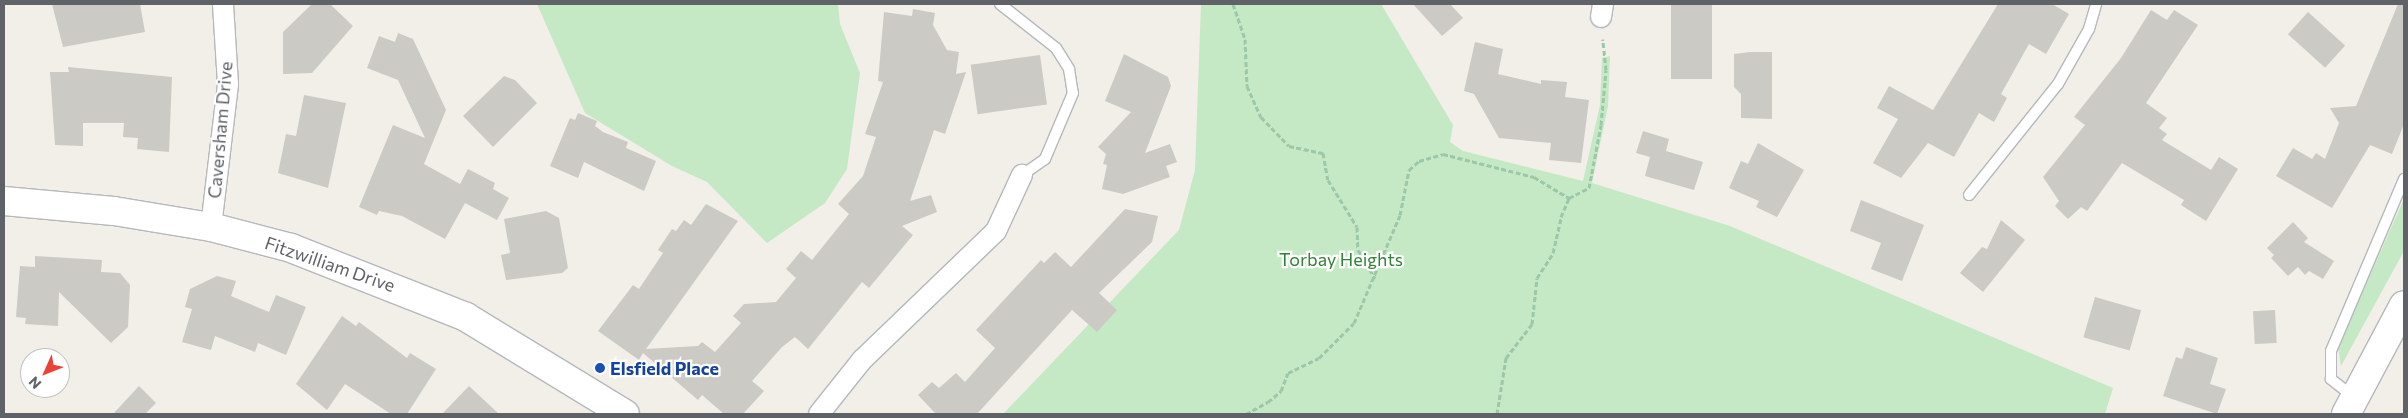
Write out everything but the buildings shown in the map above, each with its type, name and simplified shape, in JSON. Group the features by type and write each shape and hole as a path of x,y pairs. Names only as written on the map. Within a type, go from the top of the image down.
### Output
{"street":[{"name":"Caversham Drive","path":"211,227 228,84 223,4"},
{"path":"819,414 862,360 996,231 1022,174"},
{"name":"Fitzwilliam Drive","path":"4,201 114,211 211,227 291,248 466,317 626,414"},
{"path":"2350,406 2404,305"}],"lane":[{"path":"1000,4 1056,48 1069,69 1073,93 1045,159 1022,174"},
{"path":"1969,196 2058,84 2089,29 2096,4"},
{"path":"2350,406 2330,379 2331,351 2404,179"}],"path":[{"path":"1233,4 1245,39 1248,86 1261,117 1289,146 1323,153 1328,180 1357,227 1358,250 1375,278"},
{"path":"1497,414 1506,358 1532,324 1537,278 1552,253 1569,198 1589,188 1601,125 1606,70 1602,10"},
{"path":"1246,414 1258,411 1281,391 1288,373 1336,344 1354,323 1375,278 1400,215 1409,170 1419,161 1450,156 1534,177 1569,198"}],"green space":[{"path":"537,4 838,4 840,24 860,73 847,169 825,203 767,243 707,182 672,166 585,113"},
{"name":"Torbay Heights","path":"1201,4 1381,4 1453,125 1450,142 1463,151 1583,181 1600,105 1602,58 1610,56 1608,106 1592,183 1730,226 2113,388 2105,414 1003,414 1179,230 1195,170"},
{"path":"2404,199 2404,251 2341,366 2338,347"}],"place":[{"name":"Elsfield Place","path":"600,368"}]}
